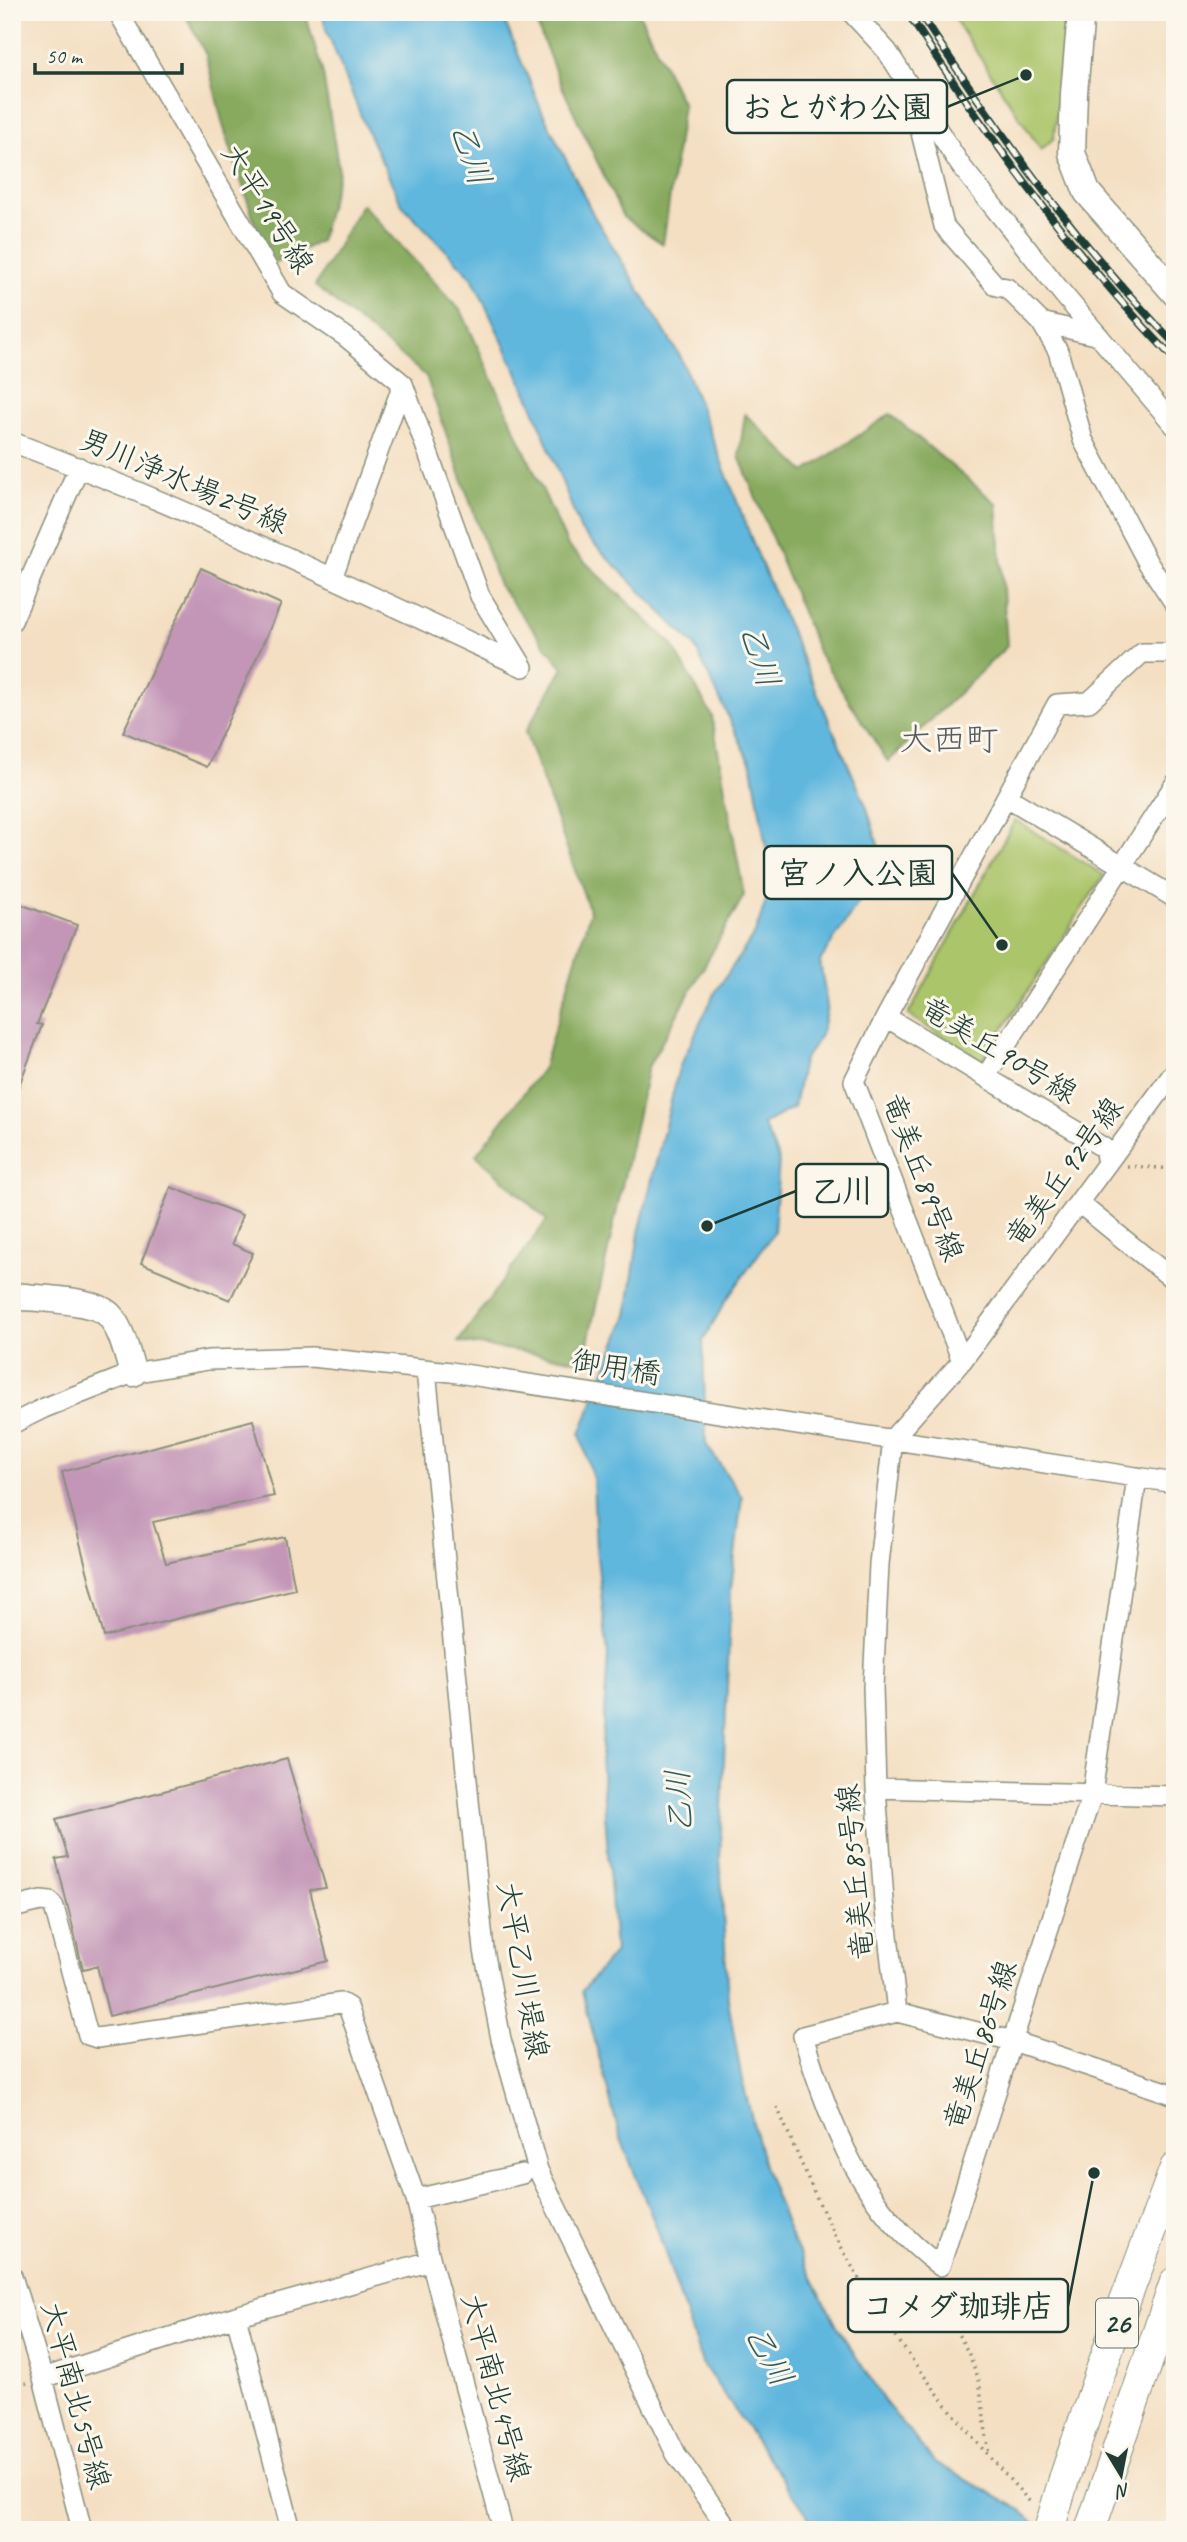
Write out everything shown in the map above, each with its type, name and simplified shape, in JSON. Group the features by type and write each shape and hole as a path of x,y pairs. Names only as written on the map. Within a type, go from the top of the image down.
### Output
{"main road":[{"name":"26","path":"1045,2521 1064,2479 1118,2320 1175,2168"},
{"name":"26","path":"1090,2530 1175,2282"}],"street":[{"name":"大平19号線","path":"118,12 282,293 346,337 403,384"},
{"path":"851,12 887,51 961,166 1175,426"},
{"path":"1081,12 1072,153 1087,192 1175,293"},
{"path":"909,87 944,226 996,286 1007,288 1041,322 1058,351 1083,440 1148,563 1175,604"},
{"path":"1041,322 1099,336"},
{"path":"332,578 403,384"},
{"name":"男川浄水場2号線","path":"12,442 79,467 332,578 523,667 480,596 403,384"},
{"path":"12,621 79,467"},
{"name":"竜美丘89号線","path":"962,1361 853,1081 1057,704 1089,702 1142,653 1175,653"},
{"path":"986,1076 1175,784"},
{"path":"1007,797 1175,898"},
{"name":"竜美丘90号線","path":"886,1017 1104,1147 1108,1163"},
{"name":"竜美丘92号線","path":"893,1438 962,1361 1175,1071"},
{"path":"1079,1203 1175,1281"},
{"path":"12,1296 86,1304 106,1311 121,1335 133,1373"},
{"name":"御用橋","path":"12,1424 44,1408 133,1373 208,1360 312,1357 426,1370 893,1438 1175,1483"},
{"name":"大平乙川堤線","path":"426,1370 484,1950 501,2039 538,2170 676,2454 729,2530"},
{"name":"竜美丘85号線","path":"893,1438 879,1564 873,1687 876,1788 884,1901 897,2012"},
{"name":"竜美丘86号線","path":"897,2012 803,2036 837,2137 864,2187 915,2248 940,2266 1093,1794 1137,1477"},
{"path":"876,1788 1175,1796"},
{"name":"大平南北4号線","path":"12,1908 41,1900 50,1902 54,1907 88,2035 97,2038 341,2003 348,2007 416,2199 503,2530"},
{"path":"897,2012 1013,2041 1175,2095"},
{"path":"416,2199 522,2174"},
{"path":"43,2378 236,2316 431,2261"},
{"name":"大平南北5号線","path":"12,2276 43,2378 82,2530"},
{"path":"236,2316 291,2530"}],"path":[{"path":"1108,1163 1175,1169"},
{"path":"777,2107 844,2251 873,2300 922,2373 989,2457 1045,2521"},
{"path":"915,2248 921,2268 968,2352 979,2380 989,2457"}],"green space":[{"path":"184,12 305,12 323,74 339,171 320,241 269,266 223,125 206,55"},
{"path":"532,12 639,13 683,105 663,244 623,217 558,78"},
{"path":"950,12 1067,12 1054,138 1041,150"},
{"path":"362,204 462,312 568,546 672,644 712,716 744,895 648,1067 584,1361 458,1342 547,1220 476,1155 543,1068 590,912 525,732 563,668 499,585 426,376 315,286"},
{"path":"745,414 805,472 890,414 997,504 1007,646 888,762 819,654 739,456"},
{"path":"1015,820 1104,875 982,1061 908,1015"}],"water":[{"path":"322,12 501,12 540,107 594,216 681,358 761,563 867,808 879,848 869,886 820,961 827,1006 821,1035 803,1061 794,1107 763,1124 779,1160 774,1232 725,1302 703,1341 706,1444 742,1497 731,1589 720,1858 728,2000 741,2076 765,2169 792,2239 837,2326 884,2401 934,2462 1021,2510 1041,2530 818,2530 702,2363 657,2229 619,2134 582,1991 615,1952 601,1757 608,1656 596,1548 593,1479 580,1434 627,1315 639,1233 679,1068 714,994 755,933 771,886 765,841 752,766 694,645 581,531 532,404 472,277 402,205 365,126 326,29"}],"building":[{"path":"201,568 281,604 207,767 123,732"},
{"path":"12,901 77,925 37,1024 42,1025 14,1099"},
{"path":"171,1187 242,1215 232,1244 253,1253 230,1300 141,1263"},
{"path":"253,1420 274,1496 153,1522 166,1563 285,1537 295,1589 104,1637 62,1472"},
{"path":"287,1759 326,1888 310,1890 328,1961 109,2016 97,1966 83,1969 56,1859 68,1857 56,1819"}],"railway":[{"path":"907,12 1032,193 1101,278 1175,360"},
{"path":"919,12 1008,142 1071,226 1175,344"}],"place":[{"name":"おとがわ公園","path":"1026,75"},
{"name":"宮ノ入公園","path":"1002,945"},
{"name":"乙川","path":"707,1226"},
{"name":"コメダ珈琲店","path":"1094,2173"}],"district":[{"name":"大西町","path":"949,739"}]}
